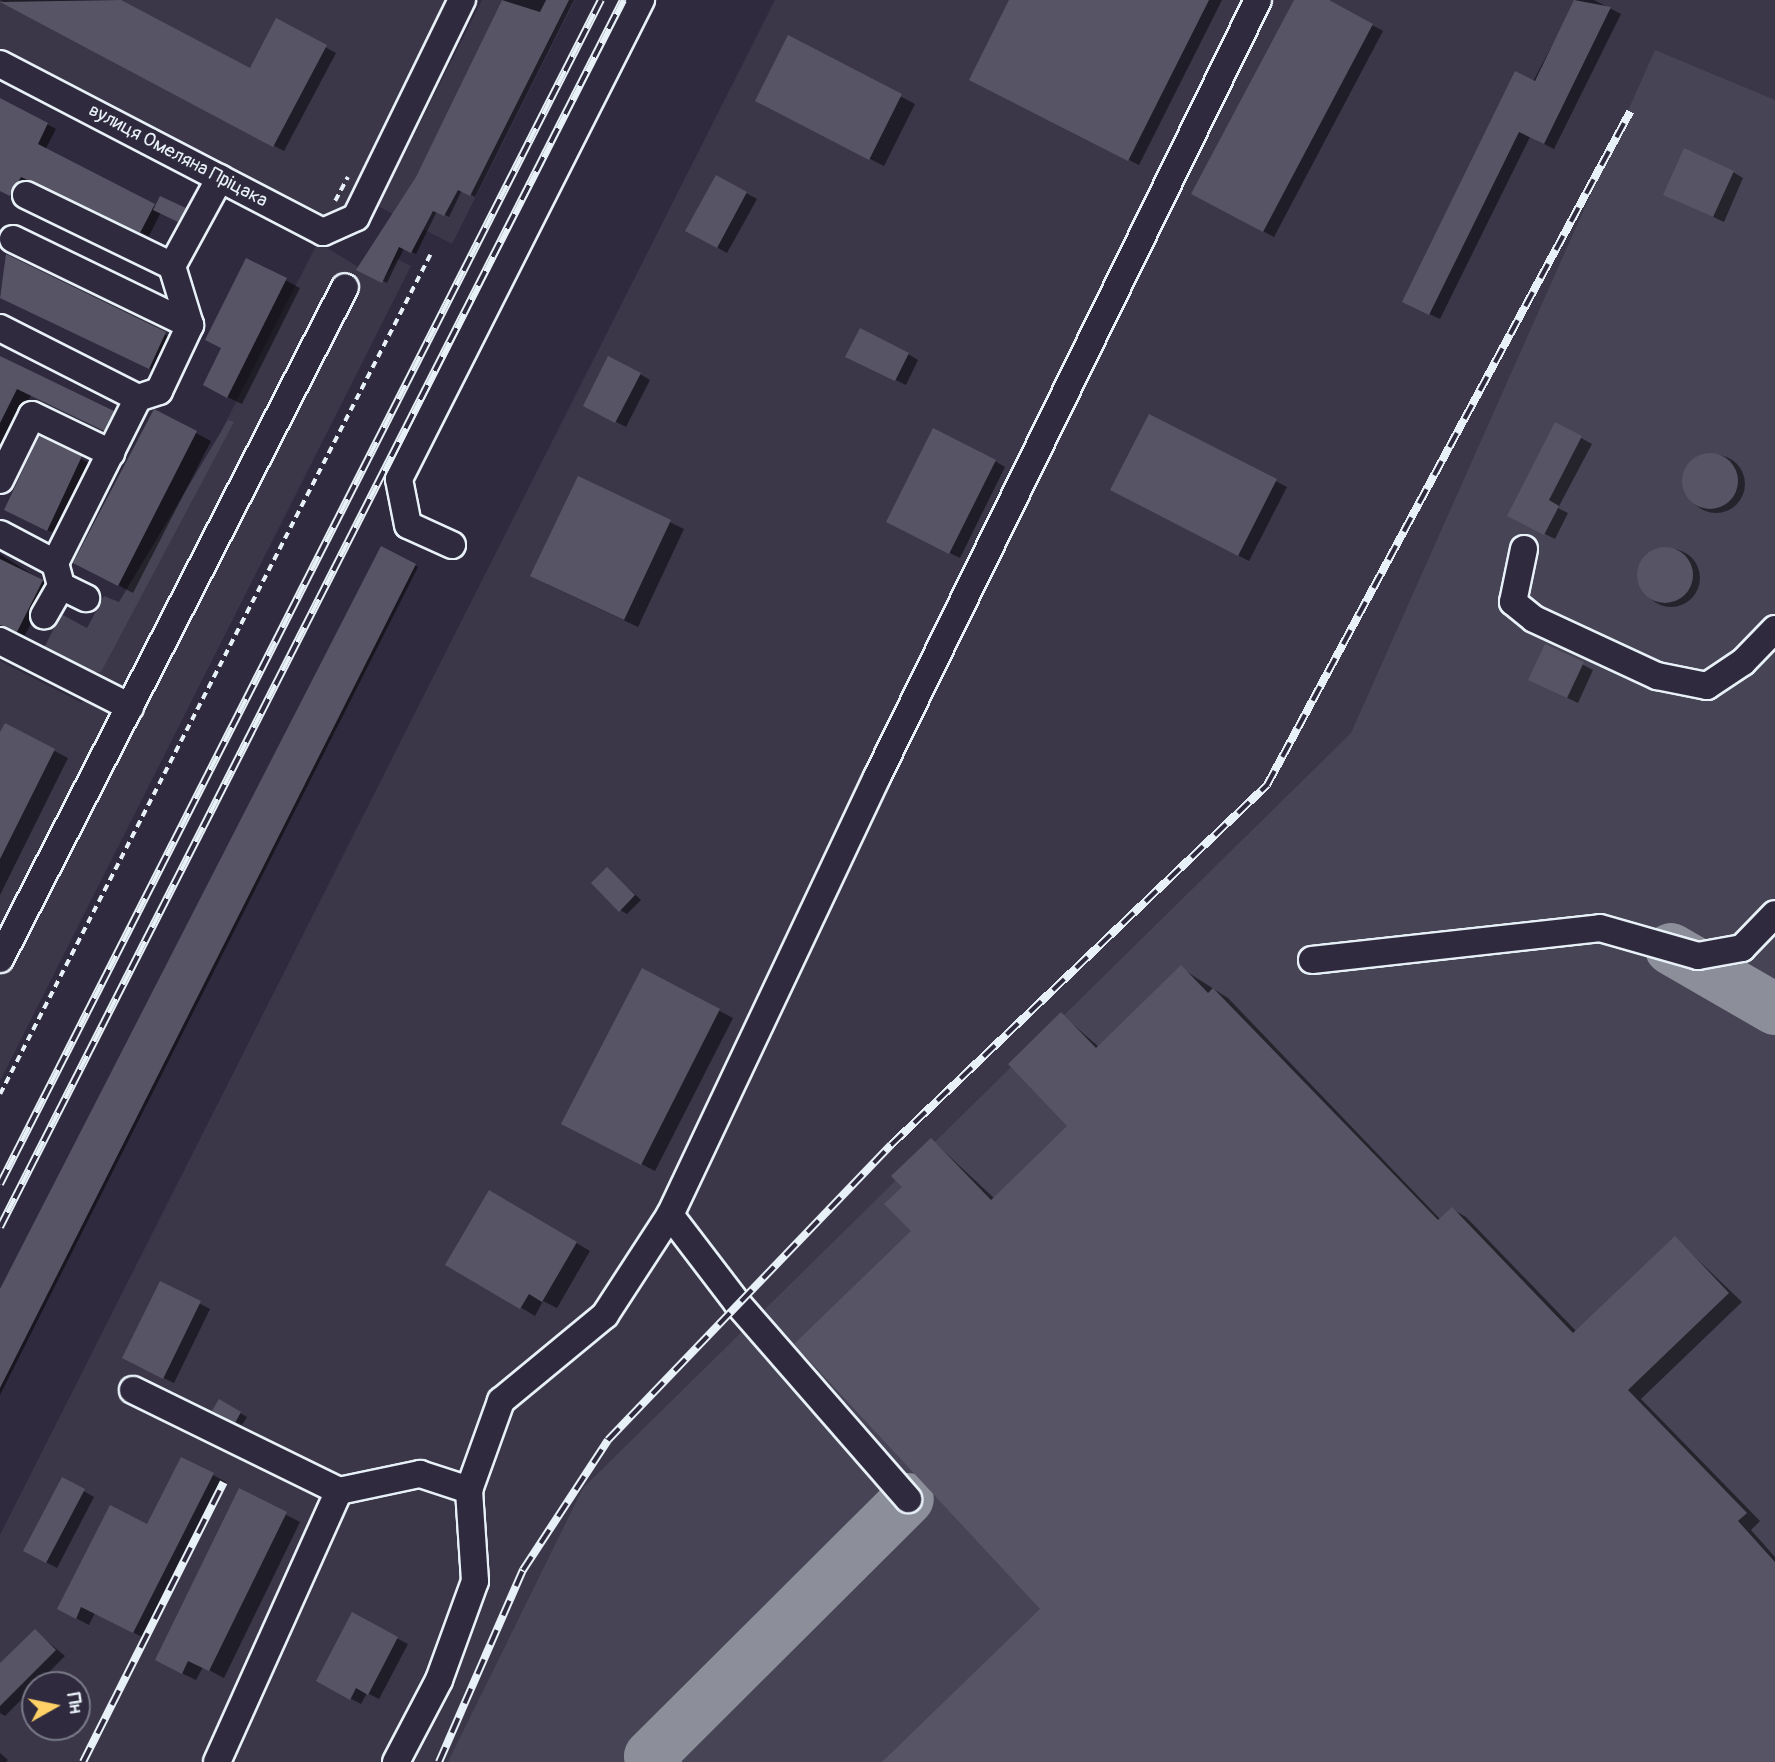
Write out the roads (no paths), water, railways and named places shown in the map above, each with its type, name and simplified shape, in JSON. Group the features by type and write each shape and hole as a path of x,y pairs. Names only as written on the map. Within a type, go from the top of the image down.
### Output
{"street":[{"name":"вулиця Омеляна Пріцака","path":"0,64 323,232 356,217 462,0"},
{"path":"452,545 408,525 399,479 641,0"},
{"path":"396,1762 439,1680 475,1581 469,1490 501,1401 605,1315 670,1215 877,777 1258,0"},
{"path":"0,328 138,398 159,391 190,326 172,267 220,178"},
{"path":"26,195 172,267"},
{"path":"13,239 190,326"},
{"path":"0,959 345,287"},
{"path":"44,616 58,574 138,398"},
{"path":"0,480 32,415 111,453"},
{"path":"0,534 58,574 86,598"},
{"path":"1524,549 1513,602 1534,620 1657,676 1707,685 1775,629"},
{"path":"0,641 130,707"},
{"path":"1312,960 1600,928 1699,957 1742,948 1775,914"},
{"path":"670,1215 738,1304 908,1499"},
{"path":"133,1390 339,1491 420,1474 469,1490"},
{"path":"217,1762 339,1491"}],"railway":[{"path":"0,1184 601,0"},
{"path":"0,1227 623,0"},
{"path":"439,1762 523,1570 608,1440 891,1145 1267,785 1630,112"},
{"path":"83,1762 224,1482"}]}
